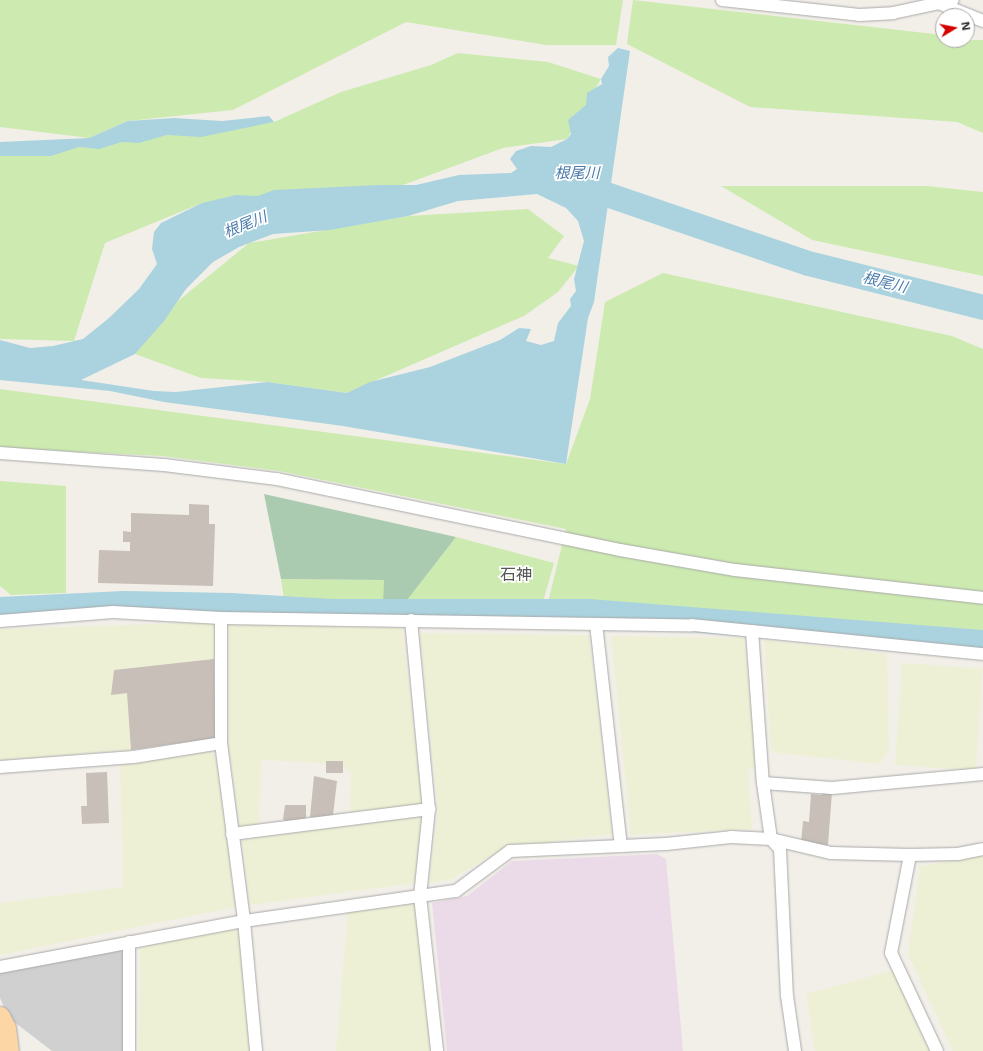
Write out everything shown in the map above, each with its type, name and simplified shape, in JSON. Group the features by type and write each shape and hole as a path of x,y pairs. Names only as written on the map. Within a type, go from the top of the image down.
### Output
{"main road":[{"path":"0,1016 6,1028 9,1051"}],"street":[{"path":"722,0 858,15 893,13 941,4 953,0"},
{"path":"941,4 958,13 983,20"},
{"path":"0,453 164,465 277,479 620,550 735,570 983,598"},
{"path":"0,621 113,612 221,618 523,620 596,624 692,625 983,654"},
{"path":"221,618 221,743 244,921 256,1051"},
{"path":"411,620 429,809 420,896 437,1051"},
{"path":"596,624 621,846"},
{"path":"752,631 763,783 771,839 780,849 787,996 795,1051"},
{"path":"0,767 134,757 221,743"},
{"path":"763,783 832,788 983,774"},
{"path":"232,834 429,809"},
{"path":"0,968 128,942 244,921 456,891 510,851 621,846 731,837 771,839 831,853 958,854 983,849"},
{"path":"910,854 891,953 936,1051"},
{"path":"128,942 129,1051"}],"shaded area":[{"path":"657,854 666,859 683,1051 447,1051 432,903 467,896 512,861"},
{"path":"124,948 124,1051 52,1051 9,1018 0,998 0,971"}],"green space":[{"path":"0,0 623,0 616,45 546,45 406,22 233,110 128,121 89,138 0,127"},
{"path":"633,0 935,34 935,48 975,48 975,40 983,40 983,133 957,122 750,107 627,44"},
{"path":"458,53 548,62 601,79 567,139 503,148 403,185 202,203 105,243 74,341 0,339 0,148 274,122 341,92 431,65"},
{"path":"721,186 927,186 983,192 983,276 812,240"},
{"path":"528,209 564,236 548,258 579,266 558,292 524,316 347,393 267,382 201,378 135,354 178,301 249,243 408,216"},
{"path":"663,273 952,336 983,349 983,640 781,618 548,602 566,529 279,471 162,456 0,448 0,389 566,464 590,399 605,302"},
{"path":"0,481 66,486 66,593 11,595 0,586"},
{"path":"264,494 456,537 404,604 383,604 384,580 281,579"},
{"path":"456,537 554,563 541,609 285,606 281,579 384,580 404,604"},
{"path":"216,622 214,659 114,670 111,694 127,693 131,750 0,760 0,629"},
{"path":"229,624 402,628 423,806 350,815 351,773 342,764 261,760 259,827 240,827 229,747"},
{"path":"420,633 589,635 612,834 504,848 452,879 429,883 438,811"},
{"path":"611,636 744,638 757,768 748,769 752,829 631,835"},
{"path":"764,640 887,654 889,750 880,764 771,752"},
{"path":"902,663 983,669 976,770 895,765"},
{"path":"208,750 216,756 235,907 0,955 0,903 123,887 120,762"},
{"path":"419,816 424,820 415,883 250,905 242,840"},
{"path":"983,856 983,1051 953,1051 908,954 920,866"},
{"path":"412,903 417,906 432,1051 336,1051 348,910"},
{"path":"234,927 240,931 252,1051 139,1051 140,945"},
{"path":"893,970 929,1051 815,1051 806,994"}],"water":[{"path":"618,48 630,51 594,302 588,318 566,464 343,426 164,402 110,391 0,380 0,340 30,348 53,346 83,339 109,318 139,289 157,264 152,249 154,232 161,223 202,203 236,195 258,196 274,190 379,185 416,185 459,175 511,173 517,169 510,159 516,151 531,146 551,147 567,139 571,134 568,120 586,105 587,93 602,84 601,79 609,66 608,57","holes":["537,194 566,208 578,221 584,241 574,279 576,291 570,299 571,306 558,323 554,341 541,345 526,341 531,329 519,328 500,340 430,367 370,382 347,393 267,382 176,392 154,391 81,380 135,354 164,321 186,289 213,262 239,247 273,234 330,230 408,216 458,201"]},
{"path":"269,116 274,122 201,137 167,135 139,143 122,142 99,149 79,147 51,156 0,156 0,142 89,138 128,121 174,118 222,121"}],"building":[{"path":"189,504 209,505 209,524 215,524 213,586 98,583 99,550 130,551 130,542 123,542 123,531 131,532 131,513 189,515"},
{"path":"214,659 215,738 131,750 127,693 111,695 114,670"},
{"path":"326,761 343,761 343,773 326,773"},
{"path":"107,772 109,823 82,824 81,806 87,806 86,773"},
{"path":"314,776 337,781 333,815 330,817 310,817"},
{"path":"822,791 832,792 828,845 801,843 803,821 809,822 811,794 822,795"},
{"path":"285,805 306,805 306,820 285,821 283,819"}],"waterway":[{"name":"根尾川","path":"577,184 808,263 983,307"},
{"path":"0,609 124,603 231,605 331,611 588,611 983,642"}],"district":[{"name":"石神","path":"516,574"}]}
